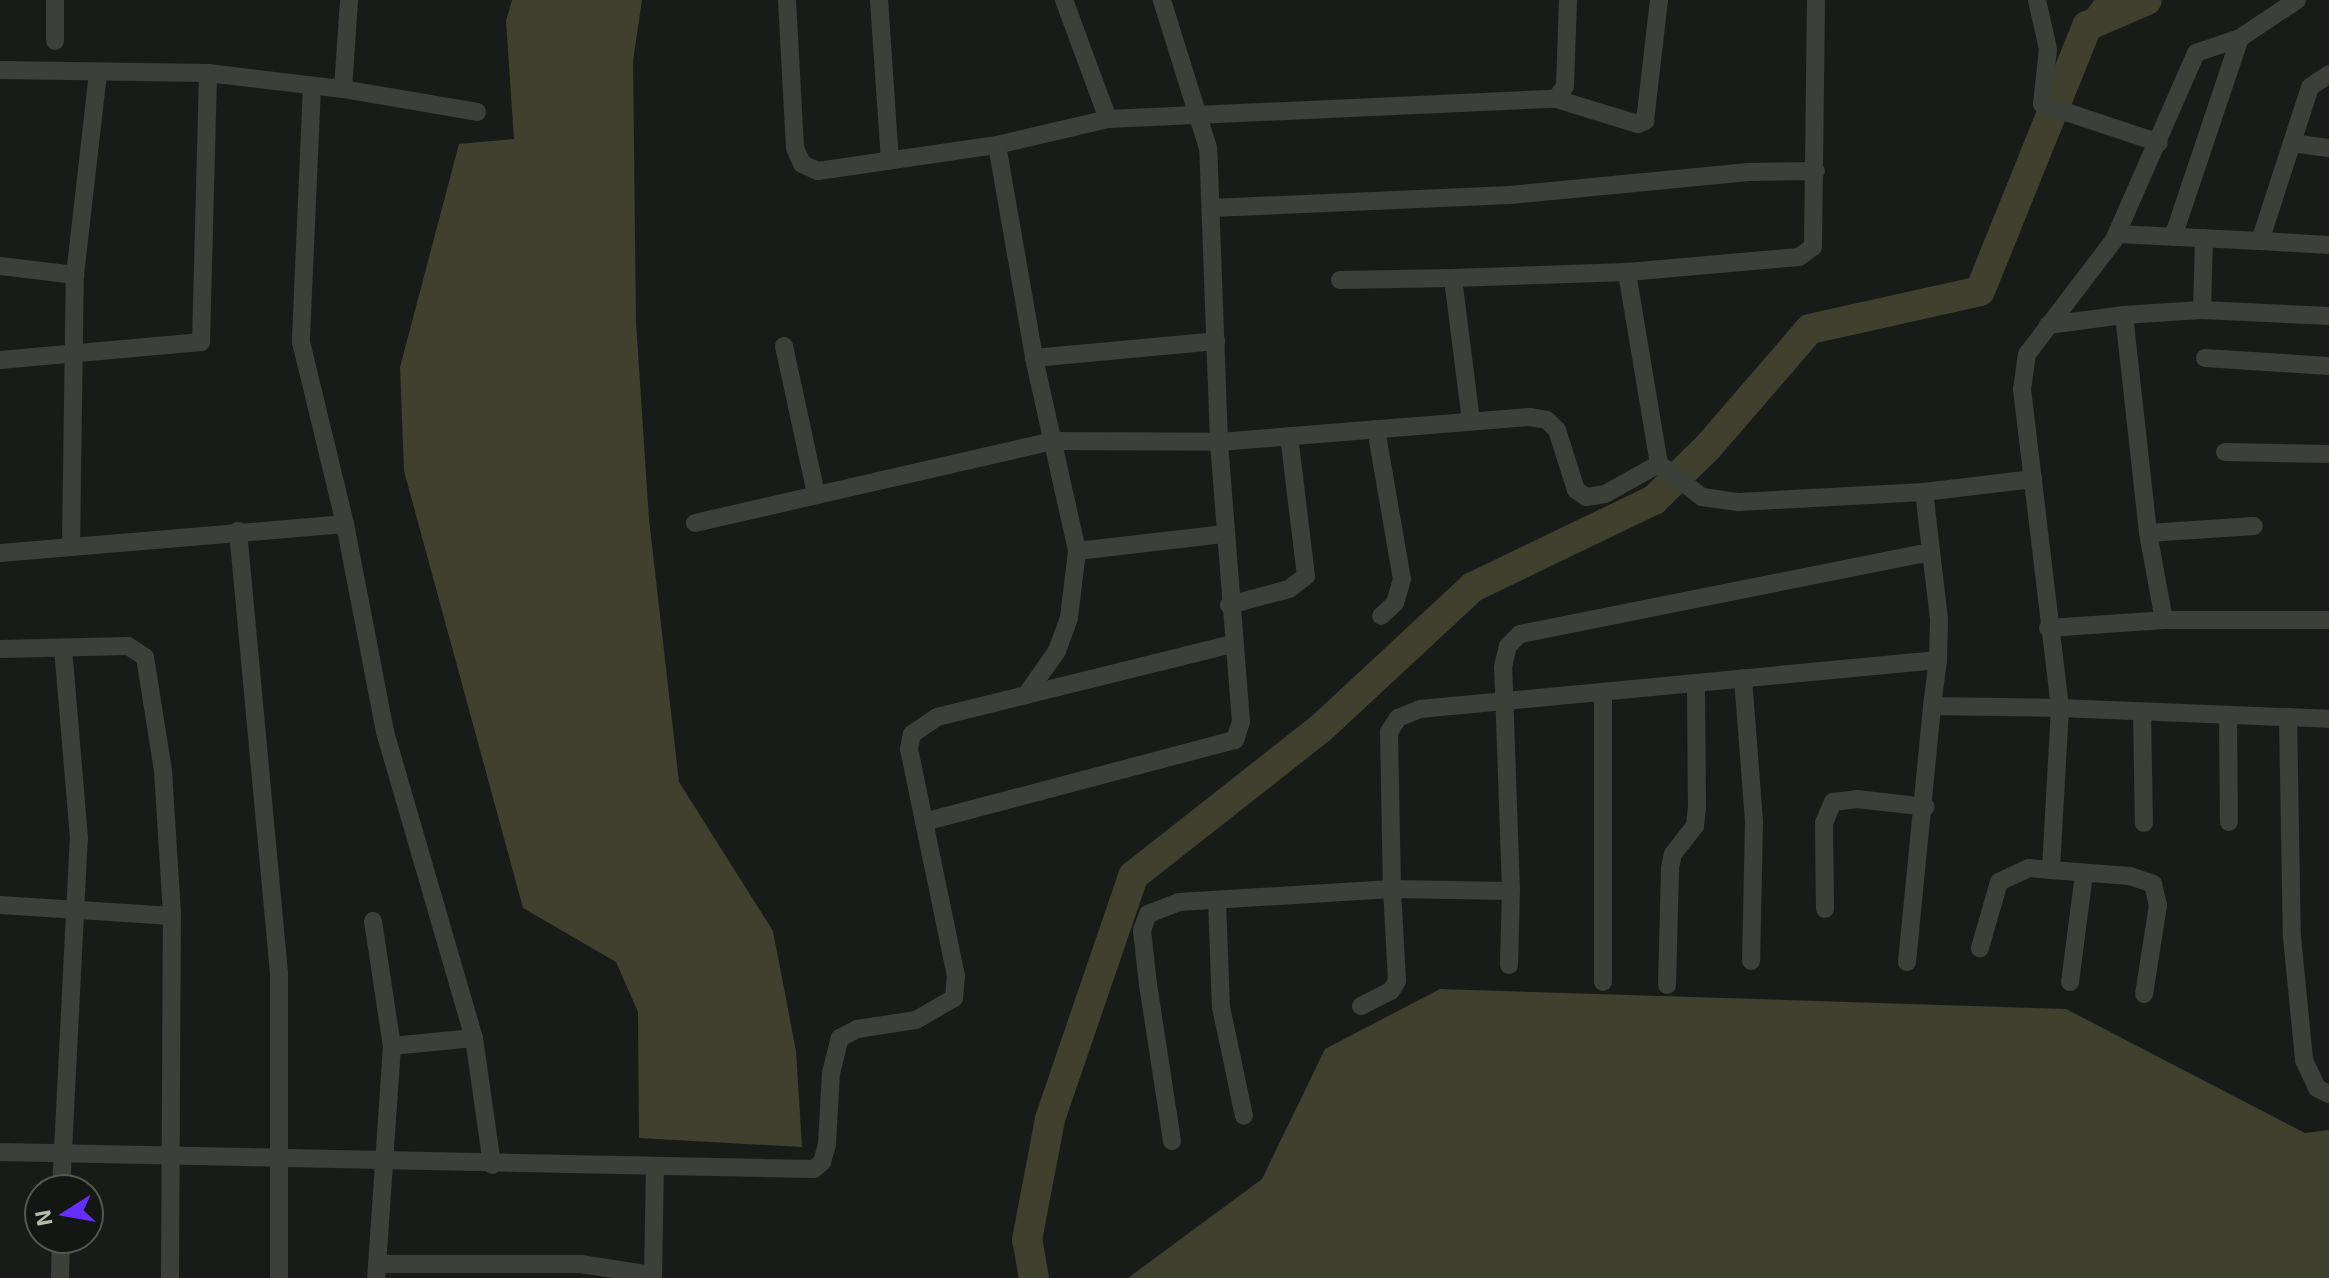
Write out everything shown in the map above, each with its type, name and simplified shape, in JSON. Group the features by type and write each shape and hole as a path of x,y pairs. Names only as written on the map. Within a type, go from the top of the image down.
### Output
{"street":[{"path":"55,0 55,41"},
{"path":"343,89 349,0"},
{"path":"787,0 792,129 802,164 818,171 997,145 1108,119 1202,119 1556,99 1638,124 1645,121 1659,0"},
{"path":"879,0 890,161"},
{"path":"1064,0 1108,119"},
{"path":"924,822 1235,740 1241,722 1231,644 1219,442 1212,208 1202,119 1162,0"},
{"path":"1556,99 1565,86 1568,0"},
{"path":"1340,280 1627,272 1806,254 1816,229 1816,0"},
{"path":"2037,0 2048,49 2040,95 2049,109 2159,143"},
{"path":"2051,870 2060,708 2048,628 2023,368 2048,325 2117,234 2196,53 2240,38 2297,0"},
{"path":"2173,237 2240,38"},
{"path":"0,70 208,73 343,89 477,112"},
{"path":"71,547 77,355 75,275 98,72"},
{"path":"0,360 201,342 208,73"},
{"path":"2260,241 2310,87 2329,74"},
{"path":"312,86 301,342 345,524 385,732 474,1038 492,1165"},
{"path":"2292,143 2329,148"},
{"path":"997,145 1034,358 1077,551 1069,618 1057,651 1026,695"},
{"path":"1212,208 1510,195 1749,172 1816,171"},
{"path":"2117,234 2329,245"},
{"path":"2202,310 2204,238"},
{"path":"0,266 75,275"},
{"path":"1627,272 1662,468 1684,488 1702,497 1739,502 1924,492 2033,479"},
{"path":"1453,278 1471,421"},
{"path":"2048,325 2124,315 2202,310 2329,316"},
{"path":"2124,315 2148,533 2164,620"},
{"path":"1034,358 1216,341"},
{"path":"784,346 816,494"},
{"path":"2205,358 2329,366"},
{"path":"695,523 1053,441 1219,442 1471,421 1547,420 1557,430 1576,490 1586,497 1605,494 1662,468"},
{"path":"1376,429 1402,579 1395,603 1381,616"},
{"path":"1229,605 1289,589 1306,576 1289,436"},
{"path":"2225,452 2329,454"},
{"path":"1907,962 1926,807 1938,660 1924,492"},
{"path":"0,553 345,524"},
{"path":"2148,533 2254,526"},
{"path":"238,531 279,973 279,1278"},
{"path":"1077,551 1225,534"},
{"path":"1509,965 1511,891 1503,667 1508,646 1520,634 1931,552"},
{"path":"2048,628 2164,620 2329,620"},
{"path":"0,1152 61,1155 172,1153 492,1165 814,1169 822,1162 827,1144 831,1073 840,1038 857,1029 916,1020 954,998 956,976 909,749 912,734 937,717 1231,644"},
{"path":"0,649 128,646 145,657 163,771 172,916 170,1278"},
{"path":"61,1174 72,913 79,838 63,648"},
{"path":"1361,1006 1391,991 1397,981 1389,732 1394,725 1420,709 1938,660"},
{"path":"1743,678 1754,822 1751,961"},
{"path":"1667,985 1670,868 1673,854 1695,826 1697,808 1696,683"},
{"path":"1603,692 1603,982"},
{"path":"1932,706 2329,719"},
{"path":"2142,712 2144,823"},
{"path":"2228,715 2229,822"},
{"path":"2288,717 2292,937 2304,1060 2317,1088 2329,1094"},
{"path":"1825,909 1824,823 1833,802 1857,799 1926,807"},
{"path":"1980,948 1999,882 2029,868 2130,876 2153,884 2158,905 2144,994"},
{"path":"2070,982 2084,874"},
{"path":"1172,1141 1142,930 1148,914 1159,906 1217,900 1392,889 1511,891"},
{"path":"1217,900 1221,1007 1244,1116"},
{"path":"0,905 72,913 172,916"},
{"path":"373,921 392,1046 381,1161 377,1271 581,1264 653,1276 655,1168"},
{"path":"392,1046 474,1038"},
{"path":"60,1278 61,1254"}],"shaded area":[{"path":"512,0 642,0 633,61 636,322 649,519 679,782 773,931 796,1051 802,1147 639,1138 638,1012 616,962 523,908 404,471 400,367 459,144 514,139 506,21"},
{"path":"1440,989 2066,1009 2305,1133 2329,1130 2329,1278 1128,1278 1262,1179 1325,1049"}],"waterway":[{"path":"2087,26 2105,0"},
{"path":"1034,1278 1027,1240 1050,1119 1133,876 1320,729 1473,587 1654,500 1708,447 1810,329 1980,291 2087,26 2147,0"}]}
